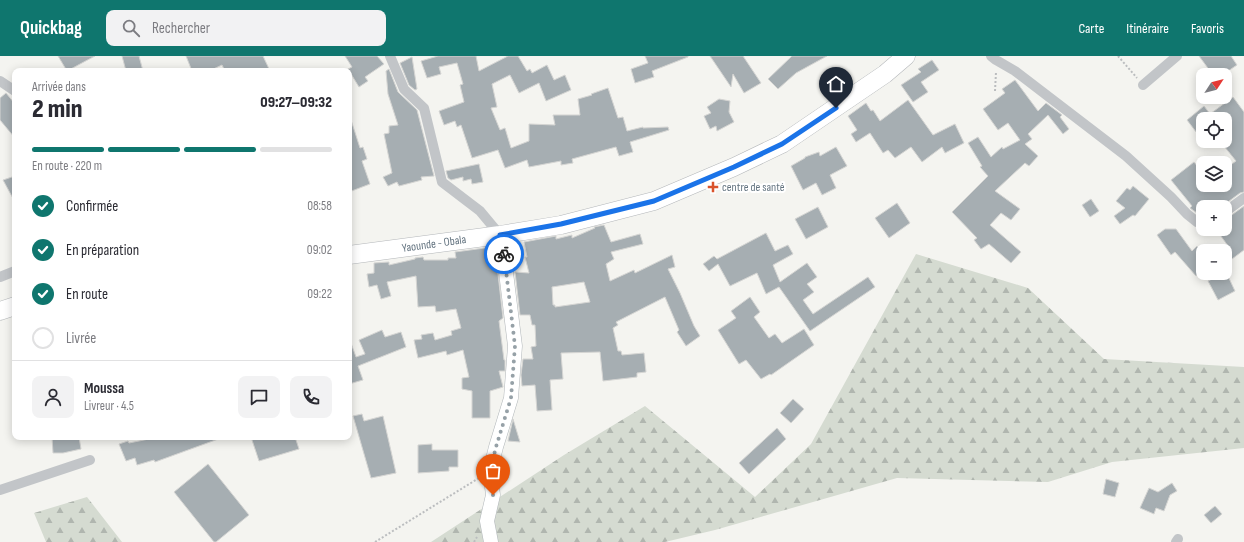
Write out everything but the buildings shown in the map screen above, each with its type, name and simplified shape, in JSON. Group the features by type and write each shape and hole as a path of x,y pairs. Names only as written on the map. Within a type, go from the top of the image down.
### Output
{"highway":[{"name":"Yaounde - Obala","path":"352,255 500,235 561,224 654,201 734,167 782,144 885,74 906,56"},
{"path":"0,311 12,307"}],"street":[{"path":"390,56 404,89 424,108 442,182 480,211 500,235 515,346 511,398 490,471 493,495 487,521 491,542"},
{"path":"1143,85 1177,56"},
{"path":"993,58 1015,71 1126,156 1171,196 1196,221"},
{"path":"0,81 12,89"},
{"path":"1232,207 1244,198"},
{"path":"0,277 12,272"},
{"path":"0,490 90,460"}],"path":[{"path":"993,58 997,76 996,91"},
{"path":"375,542 490,471"}],"green space":[{"path":"916,254 1028,288 1104,359 1244,367 1244,448 1112,462 1048,482 897,478 715,530 665,542 431,542 564,455 645,406 755,497 811,444"},
{"path":"87,497 122,542 46,542 34,513"}],"way so far":[{"path":"493,495 490,471 511,398 515,346 504,254"}],"place":[{"name":"centre de santé","path":"713,187"}],"route":[{"path":"504,254 500,235 561,224 654,201 734,167 782,144 836,108"}]}
